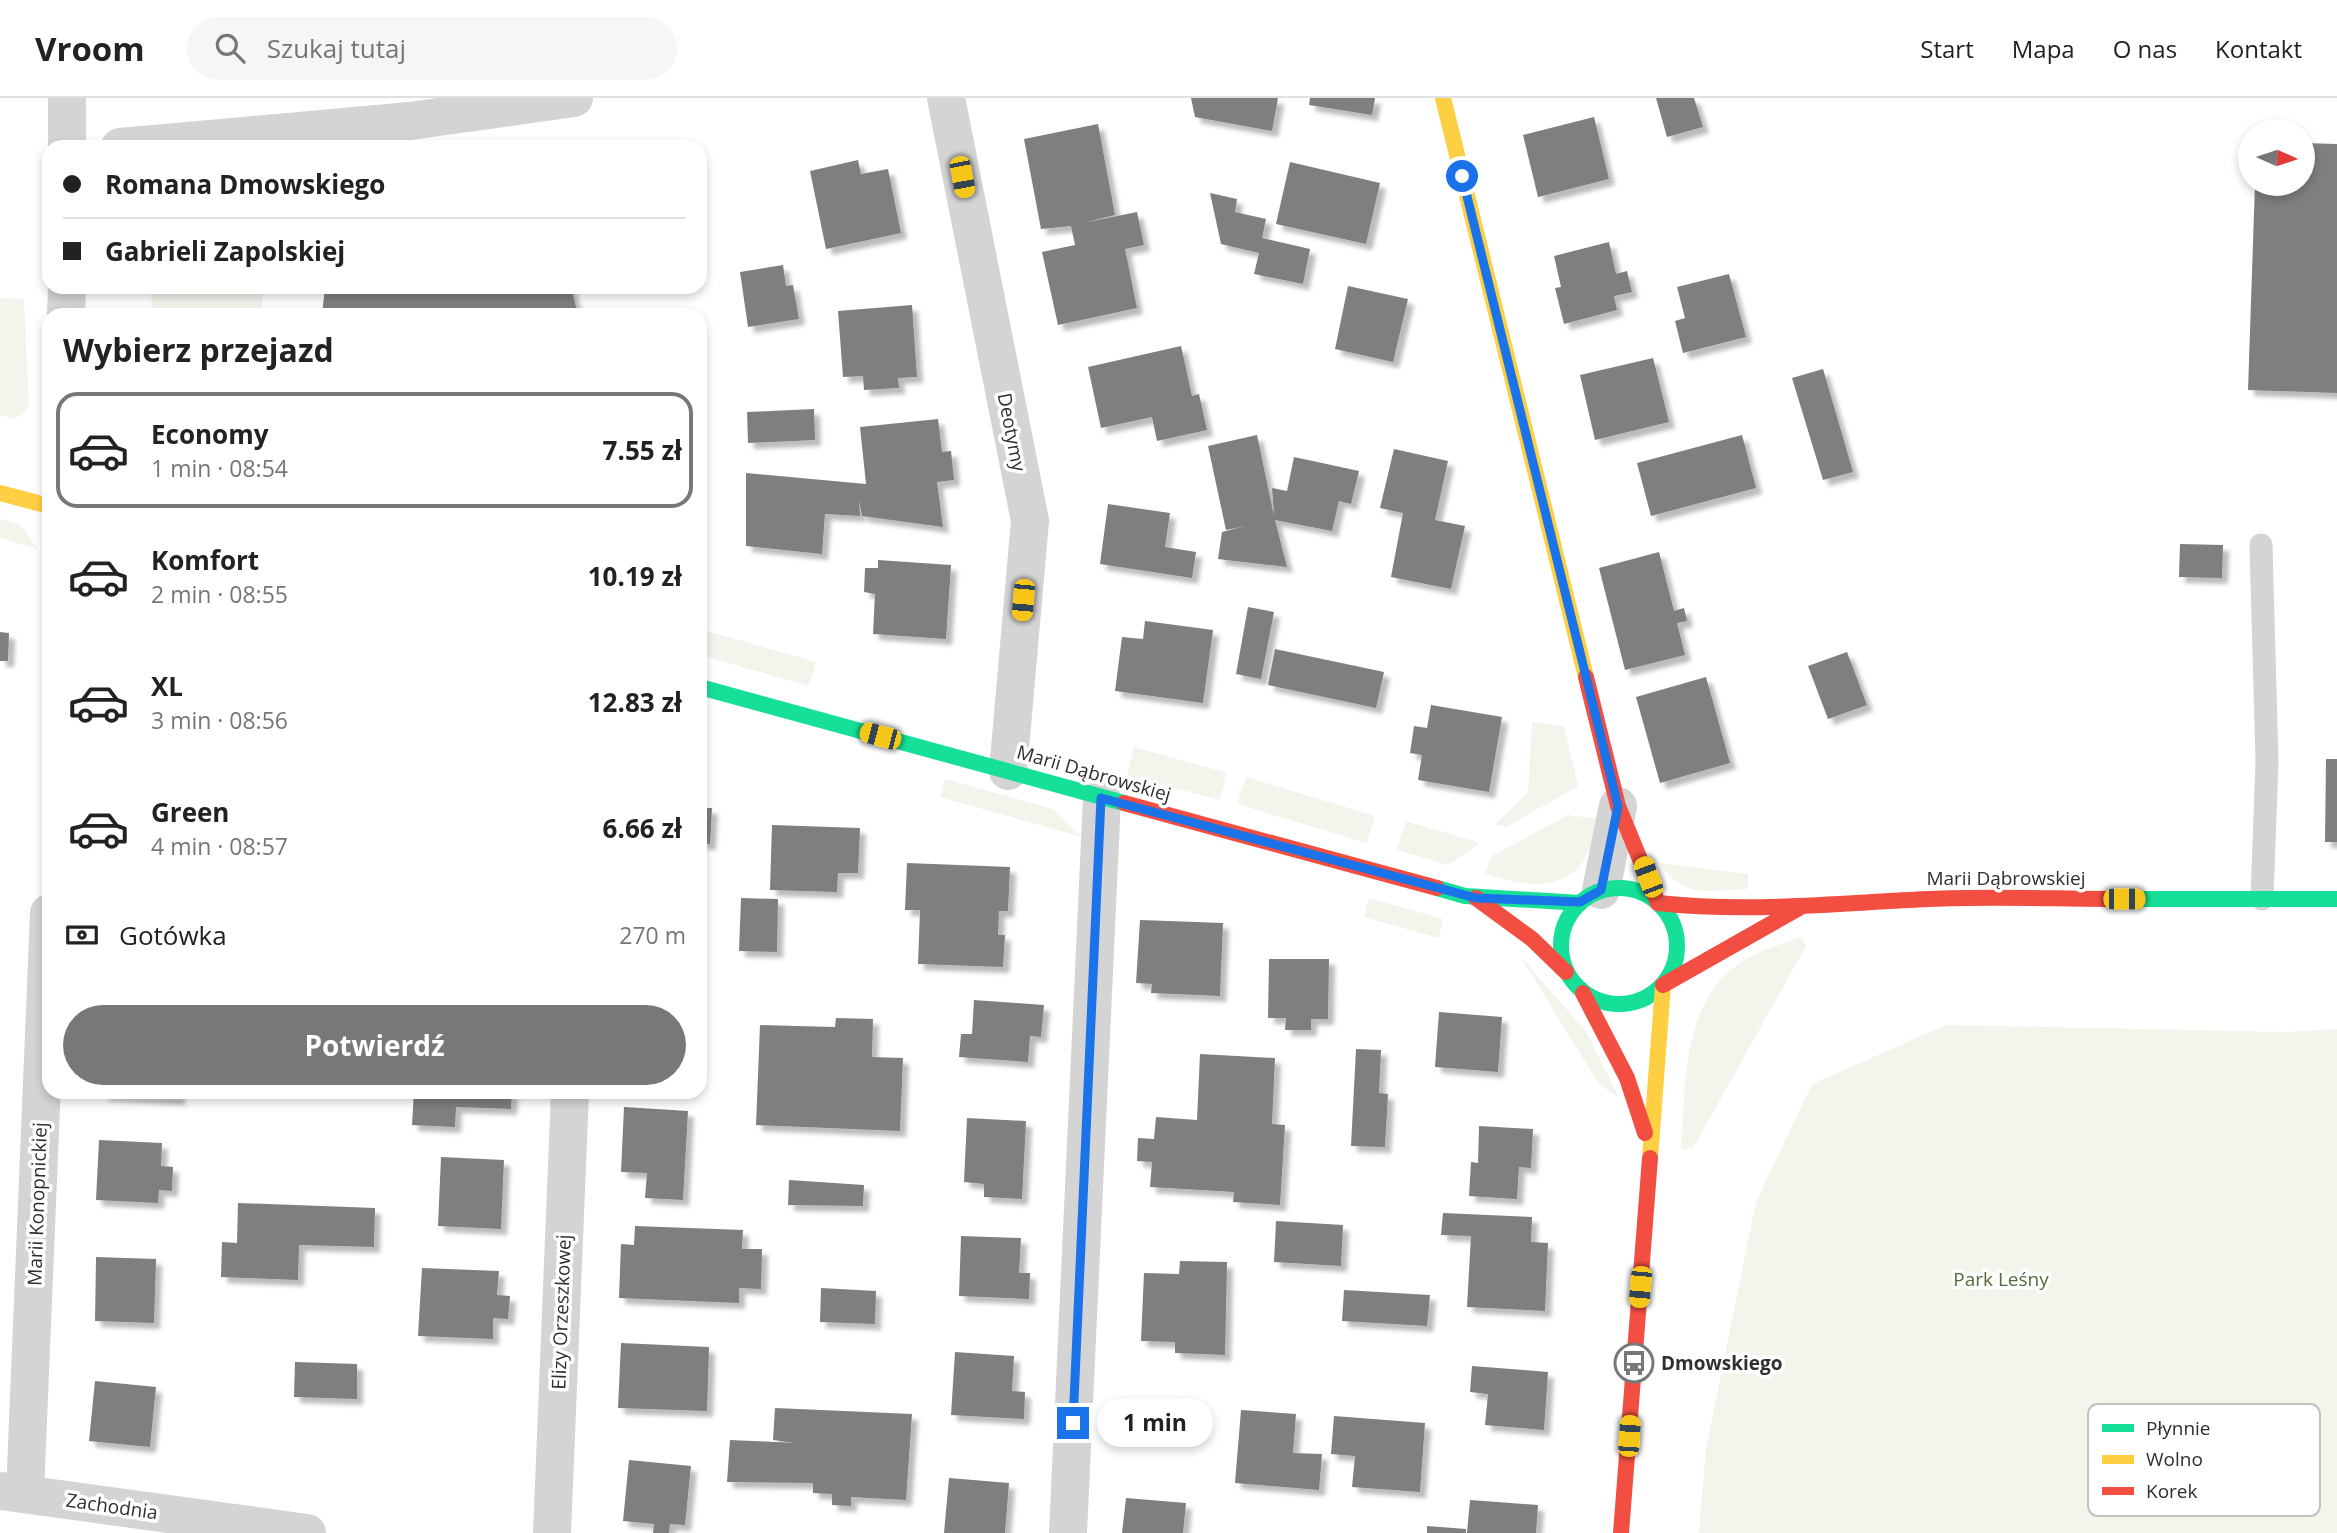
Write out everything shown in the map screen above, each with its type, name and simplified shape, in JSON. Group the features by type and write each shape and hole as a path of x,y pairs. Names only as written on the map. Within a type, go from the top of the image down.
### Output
{"street":[{"path":"67,98 68,140"},
{"name":"Deotymy","path":"946,98 1030,521 1008,771"},
{"path":"1443,98 1618,806 1658,903 1668,915 1676,934 1674,965 1663,985 1645,999 1624,1005 1601,1003 1583,993"},
{"path":"198,140 410,121 563,99"},
{"path":"0,493 42,504"},
{"name":"Marii Dąbrowskiej","path":"707,689 1476,898 1590,896"},
{"path":"1068,1533 1101,798"},
{"path":"1618,806 1590,896 1563,928 1560,946 1566,972 1583,993 1614,1045 1638,1105 1651,1159"},
{"path":"1590,896 1627,888 1658,903"},
{"name":"Marii Dąbrowskiej","path":"1476,898 1532,939 1566,972"},
{"name":"Marii Dąbrowskiej","path":"1658,903 1705,908 1801,908 1931,899 2337,899"},
{"name":"Marii Dąbrowskiej","path":"1663,985 1801,908"},
{"path":"1621,1533 1663,985"},
{"name":"Marii Konopnickiej","path":"12,1492 42,1023"},
{"name":"Elizy Orzeszkowej","path":"552,1533 570,1099"},
{"name":"Zachodnia","path":"12,1492 253,1529 307,1533"}],"lane":[{"path":"2261,545 2267,761 2262,899"}],"green space":[{"path":"152,294 262,294 262,308 151,308"},
{"path":"0,298 24,299 29,405 25,413 14,419 0,415"},
{"path":"0,519 20,525 38,549 0,538"},
{"path":"707,631 816,662 809,686 707,657"},
{"path":"1532,722 1564,726 1578,786 1506,827 1495,824 1528,793"},
{"path":"1134,747 1227,773 1220,800 1127,775"},
{"path":"1246,777 1375,816 1367,843 1237,804"},
{"path":"945,779 1053,809 1082,837 940,797"},
{"path":"1568,815 1599,819 1593,842 1584,860 1573,872 1560,880 1544,884 1526,884 1485,873 1492,856"},
{"path":"1406,821 1480,843 1448,865 1397,850"},
{"path":"1659,863 1748,874 1748,889 1709,891 1688,888 1669,875"},
{"path":"1369,898 1443,919 1439,938 1364,917"},
{"path":"1802,937 1806,946 1693,1148 1681,1149 1689,1052 1704,1006 1716,986 1740,962"},
{"path":"1518,953 1587,1033 1619,1098 1599,1084"},
{"name":"Park Leśny","path":"1946,1025 2285,1032 2337,1029 2337,1533 1699,1533 1706,1449 1756,1202 1812,1084"}],"building":[{"path":"1191,98 1278,98 1272,131 1195,117"},
{"path":"1310,98 1375,98 1372,115 1309,105"},
{"path":"1656,98 1694,98 1703,127 1667,137"},
{"path":"1594,117 1609,179 1538,197 1523,135"},
{"path":"1098,124 1115,215 1083,223 1137,212 1144,245 1125,249 1137,308 1058,325 1042,252 1075,245 1071,226 1041,229 1024,139"},
{"path":"2315,143 2337,144 2337,393 2248,390 2255,196 2315,196"},
{"path":"858,160 861,174 888,169 901,233 826,249 810,171"},
{"path":"1290,162 1380,183 1366,244 1276,224"},
{"path":"1210,193 1237,199 1235,212 1266,219 1262,238 1310,249 1303,284 1254,274 1259,253 1221,244"},
{"path":"1609,242 1616,274 1627,271 1632,292 1614,296 1617,310 1564,324 1555,288 1561,287 1554,256"},
{"path":"783,265 786,286 793,285 799,319 748,327 740,272"},
{"path":"1729,274 1746,337 1683,353 1675,321 1685,318 1677,287"},
{"path":"1348,286 1408,299 1393,362 1335,349"},
{"path":"324,294 573,294 576,308 323,308"},
{"path":"912,305 917,377 898,378 899,388 864,390 863,376 843,377 838,311"},
{"path":"1181,346 1192,396 1199,394 1207,430 1157,441 1152,417 1101,428 1088,367"},
{"path":"1653,358 1669,422 1595,440 1580,375"},
{"path":"1823,369 1853,472 1823,480 1792,378"},
{"path":"814,409 815,440 748,443 747,412"},
{"path":"938,419 942,452 951,451 954,480 937,482 943,527 862,516 859,500 860,516 825,514 822,554 746,546 746,473 866,484 860,427"},
{"path":"1257,435 1274,516 1272,488 1287,491 1294,457 1359,471 1351,504 1339,501 1332,531 1275,520 1287,567 1218,559 1222,532 1246,526 1226,530 1208,446"},
{"path":"1742,435 1756,488 1651,516 1637,463"},
{"path":"1394,449 1448,461 1435,520 1465,526 1451,589 1391,577 1403,513 1380,508"},
{"path":"1108,504 1170,513 1165,547 1196,552 1192,578 1100,564"},
{"path":"2180,544 2223,545 2222,578 2179,577"},
{"path":"1659,552 1674,611 1684,608 1687,621 1677,623 1685,655 1625,670 1599,568"},
{"path":"878,560 951,565 946,639 873,634 875,594 864,592 865,568 878,568"},
{"path":"1248,607 1274,612 1261,679 1236,674"},
{"path":"1145,621 1213,630 1203,703 1115,691 1122,637 1143,639"},
{"path":"0,632 9,633 8,661 0,661"},
{"path":"1275,649 1384,672 1376,708 1268,685"},
{"path":"1847,652 1867,705 1828,719 1808,666"},
{"path":"1706,677 1730,763 1660,783 1636,697"},
{"path":"1431,705 1502,717 1489,792 1418,780 1422,755 1410,753 1414,726 1427,728"},
{"path":"2326,759 2337,759 2337,842 2325,842"},
{"path":"707,808 712,808 710,844 707,844"},
{"path":"772,825 860,828 858,873 838,873 837,892 770,890"},
{"path":"907,863 1010,867 1008,911 999,911 998,935 1005,935 1003,967 918,964 920,910 905,910"},
{"path":"741,898 778,899 777,952 739,951"},
{"path":"1140,920 1223,923 1220,996 1151,993 1152,984 1136,983"},
{"path":"1269,959 1329,959 1328,1019 1311,1019 1311,1030 1285,1030 1286,1018 1268,1018"},
{"path":"974,1000 1044,1005 1041,1037 1030,1036 1028,1062 959,1057 961,1034 972,1034"},
{"path":"1439,1012 1502,1017 1498,1072 1435,1067"},
{"path":"836,1018 873,1019 872,1057 903,1058 900,1131 756,1125 760,1025 835,1027"},
{"path":"1356,1049 1381,1050 1379,1093 1388,1094 1385,1147 1351,1146"},
{"path":"1200,1054 1275,1058 1272,1124 1285,1125 1280,1205 1233,1202 1234,1192 1150,1187 1152,1162 1137,1161 1138,1138 1154,1139 1156,1117 1197,1120"},
{"path":"414,1099 512,1099 511,1109 456,1107 455,1127 412,1125"},
{"path":"624,1107 688,1111 683,1200 645,1198 647,1173 621,1172"},
{"path":"967,1118 1026,1121 1022,1199 984,1197 984,1184 964,1182"},
{"path":"1479,1126 1533,1129 1531,1168 1519,1167 1517,1199 1469,1196 1471,1162 1478,1163"},
{"path":"99,1140 162,1143 161,1166 173,1167 172,1191 159,1190 158,1203 96,1200"},
{"path":"441,1157 504,1160 501,1229 438,1226"},
{"path":"789,1180 864,1185 863,1206 788,1205"},
{"path":"238,1203 375,1208 374,1247 299,1245 298,1280 221,1277 222,1242 237,1243"},
{"path":"1443,1213 1532,1217 1531,1242 1548,1243 1545,1311 1467,1307 1471,1236 1441,1235"},
{"path":"1276,1221 1343,1225 1341,1266 1274,1262"},
{"path":"635,1226 743,1230 742,1249 762,1249 761,1289 739,1288 739,1303 619,1298 621,1244 634,1245"},
{"path":"961,1236 1021,1238 1019,1273 1030,1273 1029,1299 959,1296"},
{"path":"96,1257 156,1259 154,1323 95,1321"},
{"path":"1180,1261 1227,1262 1225,1355 1175,1353 1175,1342 1141,1341 1144,1273 1179,1274"},
{"path":"422,1268 499,1271 497,1295 510,1296 508,1319 493,1318 493,1339 418,1336"},
{"path":"821,1288 876,1291 875,1324 820,1322"},
{"path":"1344,1290 1430,1295 1427,1326 1342,1321"},
{"path":"621,1343 709,1347 707,1411 618,1408"},
{"path":"955,1352 1014,1356 1012,1391 1025,1392 1024,1419 951,1415"},
{"path":"295,1362 357,1364 357,1399 294,1397"},
{"path":"1472,1366 1548,1372 1544,1430 1485,1425 1488,1394 1470,1392"},
{"path":"95,1381 156,1387 150,1447 89,1441"},
{"path":"775,1408 912,1414 906,1500 851,1497 851,1506 832,1505 832,1494 813,1493 813,1483 727,1482 730,1440 796,1443 773,1440"},
{"path":"1241,1410 1296,1414 1293,1453 1322,1454 1319,1490 1235,1483"},
{"path":"1334,1416 1425,1423 1420,1492 1352,1487 1355,1456 1331,1454"},
{"path":"629,1460 691,1466 685,1525 670,1524 669,1533 653,1533 654,1524 623,1521"},
{"path":"949,1478 1009,1483 1005,1533 944,1533"},
{"path":"1126,1498 1186,1503 1183,1533 1122,1533"},
{"path":"1470,1500 1538,1505 1536,1533 1467,1533"},
{"path":"1427,1526 1466,1529 1466,1533 1427,1533"}],"traffic: fast":[{"path":"707,689 1124,803"},
{"path":"1437,888 1465,896 1580,903"},
{"path":"1619,888 1641,892 1660,905 1673,924 1677,946 1673,968 1660,987 1641,1000 1619,1004 1597,1000 1578,987 1565,968 1561,946 1565,924 1578,905 1597,892 1619,888"},
{"path":"2121,899 2337,899"}],"traffic: slow":[{"path":"1443,98 1586,677"},
{"path":"0,493 42,504"},
{"path":"1650,1158 1663,985"}],"traffic: jam":[{"path":"1586,677 1618,806 1658,903"},
{"path":"1124,803 1437,888"},
{"path":"1476,898 1532,939 1566,972"},
{"path":"1658,903 1760,907 1953,898 2121,899"},
{"path":"1663,985 1799,908"},
{"path":"1583,993 1627,1078 1645,1133"},
{"path":"1621,1533 1650,1158"}],"place":[{"name":"Dmowskiego","path":"1634,1363"}],"route":[{"path":"1073,1423 1101,798 1476,898 1544,904 1580,902 1601,890 1618,806 1462,176"}]}
